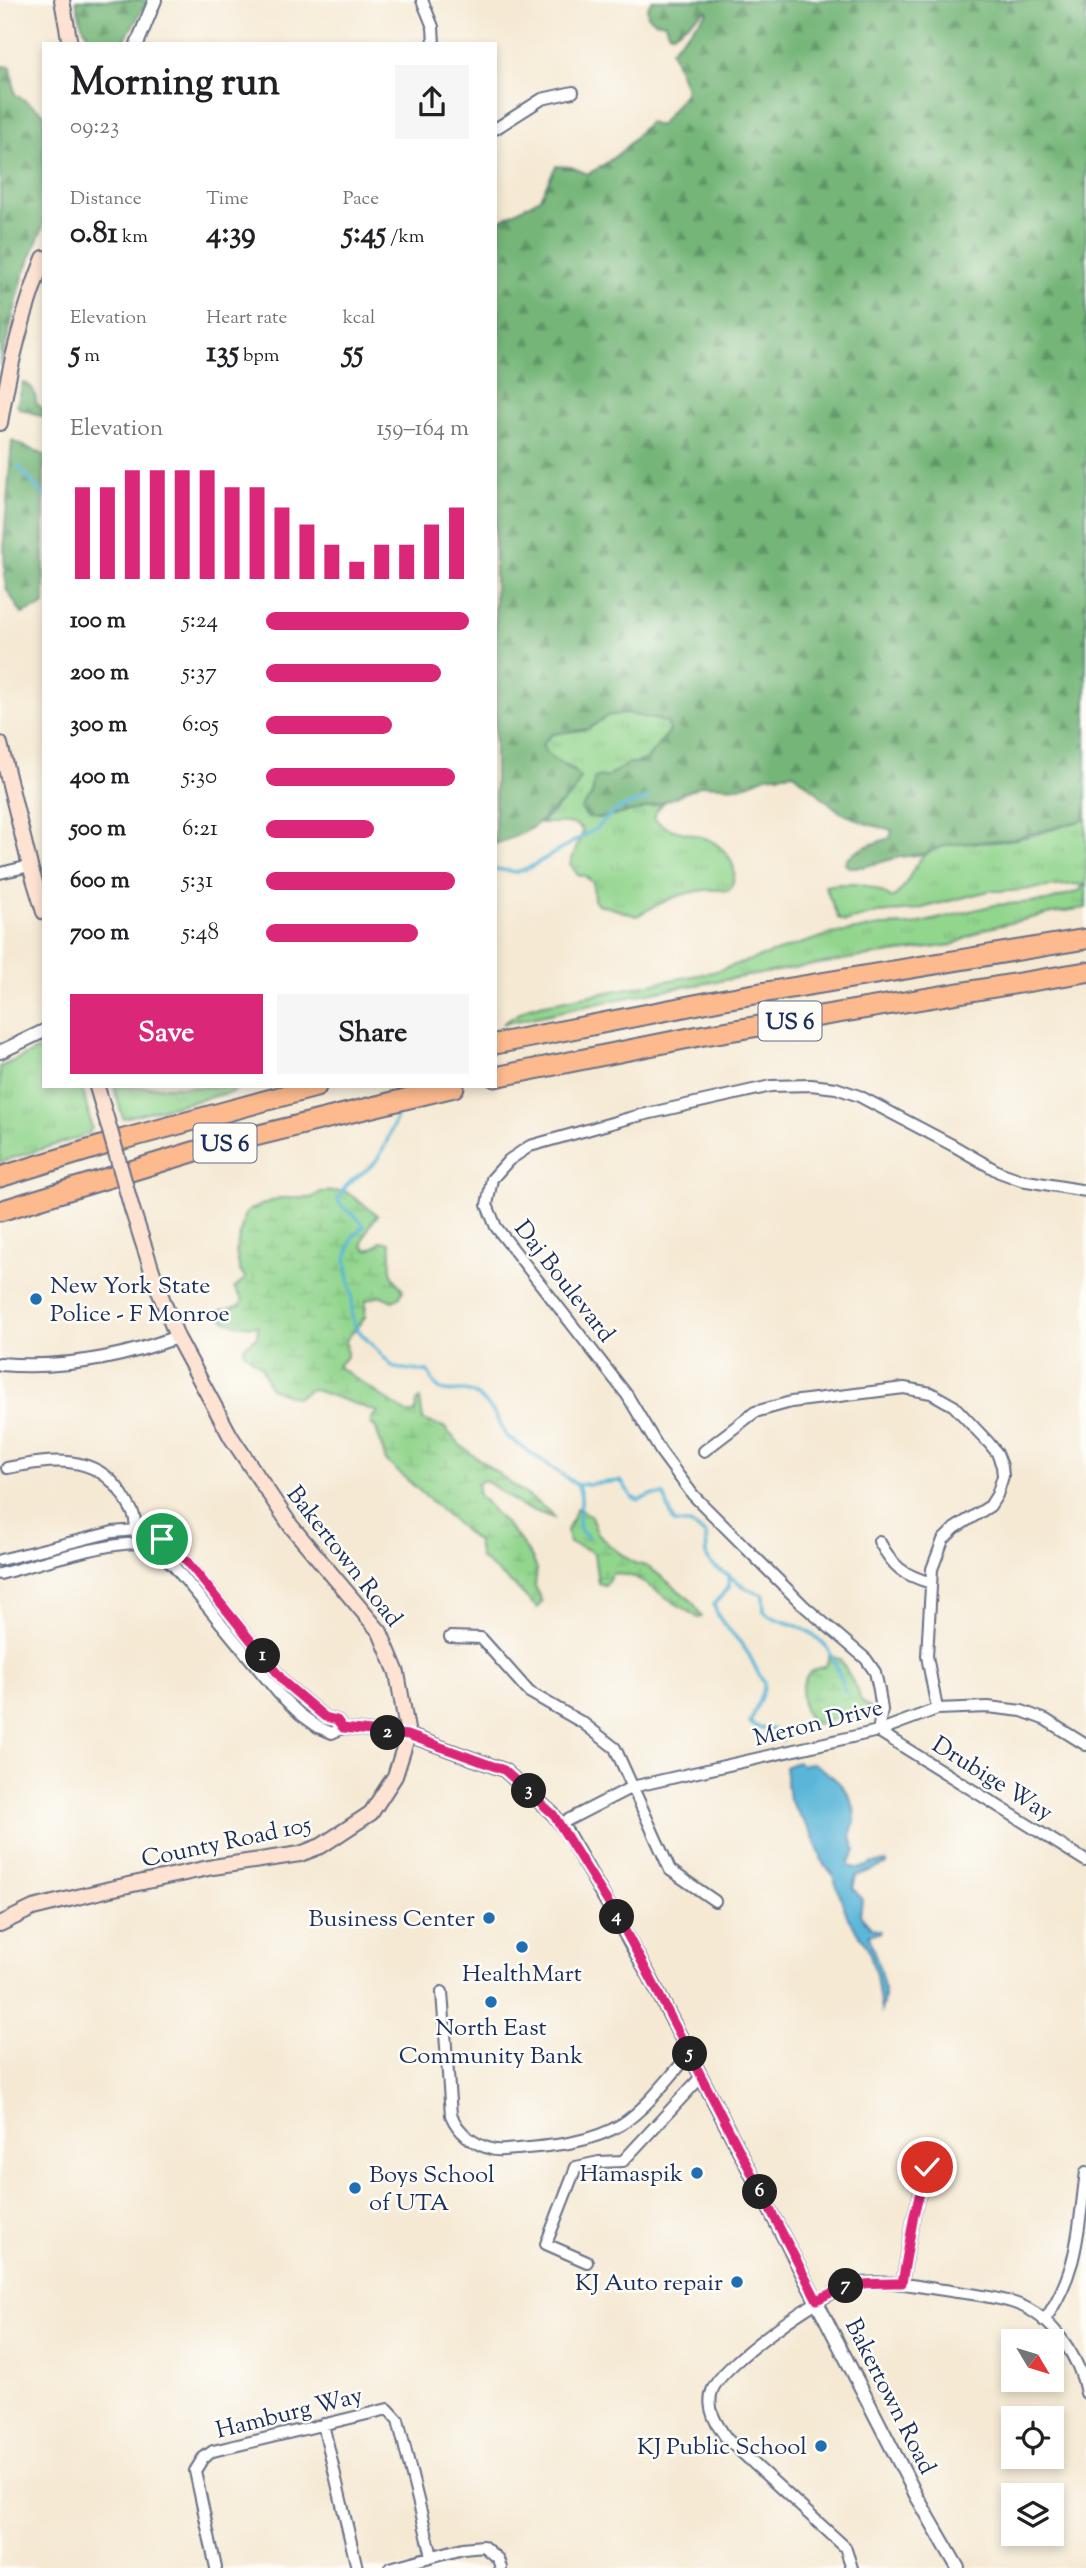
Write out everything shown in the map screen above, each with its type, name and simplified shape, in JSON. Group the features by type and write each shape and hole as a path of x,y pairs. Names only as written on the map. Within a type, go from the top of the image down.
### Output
{"highway":[{"name":"US 6","path":"497,1044 725,999 1086,939"},
{"name":"US 6","path":"497,1077 713,1034 1086,972"},
{"name":"US 6","path":"0,1177 124,1139 312,1088"},
{"name":"US 6","path":"0,1211 206,1148 450,1088"}],"main road":[{"path":"62,0 71,42"},
{"path":"0,423 12,361 32,288 42,263"},
{"path":"0,744 42,905"},
{"name":"Bakertown Road","path":"97,1088 132,1209 177,1337 231,1437 272,1501 318,1561 380,1632 397,1673 408,1735"},
{"name":"County Road 105","path":"0,1924 33,1908 121,1886 202,1869 300,1854 321,1846 371,1813 395,1776 408,1735"}],"street":[{"path":"138,42 155,0"},
{"path":"422,0 433,27 434,42"},
{"path":"497,128 542,99 573,92"},
{"path":"0,873 30,866"},
{"path":"0,1052 42,1032"},
{"name":"Daj Boulevard","path":"878,1731 882,1710 875,1672 866,1660 804,1606 693,1494 661,1452 627,1395 496,1227 487,1205 492,1179 509,1160 530,1146 573,1133 771,1086 811,1085 836,1088 859,1096 999,1172 1021,1180 1086,1191"},
{"path":"0,1364 42,1365 95,1360 132,1352 177,1337"},
{"path":"704,1451 755,1412 791,1402 904,1388 919,1389 943,1398 989,1443 997,1453 1003,1476 997,1495 990,1507 955,1528 943,1540 932,1569 927,1656 937,1709"},
{"path":"7,1468 34,1463 77,1461 99,1471 118,1489 136,1517 135,1544"},
{"path":"0,1560 113,1532 136,1530 169,1544 186,1560 286,1684 325,1717 337,1720 343,1728"},
{"path":"879,1541 890,1562 898,1569 931,1583"},
{"path":"0,1574 119,1544 145,1545 158,1551 174,1566 279,1693 300,1714 332,1733 343,1728 408,1735"},
{"path":"450,1637 481,1638 530,1692 583,1723 615,1748 670,1870 715,1901"},
{"name":"Meron Drive","path":"560,1824 632,1787 878,1731 937,1709 988,1707 1022,1711 1046,1720 1086,1745"},
{"name":"Drubige Way","path":"878,1731 1086,1861"},
{"name":"Bakertown Road","path":"408,1735 504,1770 545,1806 560,1824 622,1925 917,2497 958,2568"},
{"path":"442,1992 451,2115 455,2125 465,2136 494,2150 545,2147 596,2136 623,2123 638,2111 690,2054"},
{"path":"587,2262 546,2244 576,2166 623,2161 701,2077"},
{"path":"902,2283 914,2215 927,2167"},
{"path":"1044,2321 1069,2278 1076,2251 1086,2172"},
{"path":"852,2568 845,2547 727,2439 716,2424 711,2410 712,2391 720,2376 733,2363 817,2300 838,2288 856,2284 902,2283 1021,2305 1044,2321 1076,2361 1086,2391"},
{"name":"Hamburg Way","path":"216,2568 196,2468 213,2451 388,2409 396,2415 432,2556"},
{"path":"323,2424 357,2568"},
{"path":"390,2568 463,2548 483,2546 498,2559 501,2568"}],"green space":[{"path":"76,0 148,0 123,42 91,42 81,22"},
{"path":"652,0 1086,0 1086,819 1014,839 947,845 924,854 863,867 849,867 845,864 846,859 861,849 890,838 892,830 867,824 840,812 794,773 766,776 740,787 702,785 636,811 600,818 587,817 581,809 592,795 595,778 606,778 629,763 647,759 670,731 667,722 625,713 607,716 588,729 552,734 542,745 549,756 580,778 575,790 532,827 520,835 497,843 497,222 540,198 556,166 571,167 588,174 605,164 650,122 660,125 685,93 685,86 671,50 708,12 706,10 673,34 668,32 665,23 648,16 647,8"},
{"path":"0,66 11,67 15,94 42,112 42,229 23,276 0,367"},
{"path":"23,383 29,385 36,403 42,408 42,416 19,408 17,405"},
{"path":"12,441 42,454 42,606 22,614 7,590 4,540"},
{"path":"625,713 667,722 670,731 647,759 636,763 600,818 664,802 654,818 661,824 669,829 706,839 729,857 734,876 728,891 704,890 680,895 637,916 598,904 594,900 593,883 585,876 578,875 570,864 583,831 570,823 541,823 567,799 574,769 549,758 541,746 552,734 588,729 607,716"},
{"path":"1086,819 1086,908 985,929 952,945 855,958 653,992 502,1024 529,1007 713,972 831,934 881,926 912,925 995,905 1047,901 1079,891 1084,885 989,891 914,910 878,913 845,922 838,918 825,886 860,884 891,898 902,888 919,860 932,850 956,844 1019,838"},
{"path":"42,1048 42,1088 82,1088 92,1129 87,1135 0,1162 0,1067"},
{"path":"114,1088 238,1088 232,1092 123,1118"},
{"path":"345,1191 378,1215 368,1229 363,1246 367,1250 382,1241 390,1243 391,1271 403,1290 400,1297 393,1301 381,1296 366,1300 365,1317 346,1340 347,1357 337,1366 407,1413 415,1413 417,1401 420,1399 423,1420 444,1427 460,1445 551,1513 554,1518 521,1506 485,1480 477,1483 479,1495 518,1538 532,1558 537,1569 535,1586 542,1602 537,1608 480,1558 477,1542 386,1461 376,1428 371,1424 371,1418 378,1412 312,1389 296,1398 270,1388 261,1366 244,1352 244,1347 257,1337 258,1326 230,1323 221,1316 219,1311 241,1305 243,1300 234,1288 246,1278 240,1271 236,1252 244,1216 249,1210 279,1198 311,1198 321,1192"},
{"path":"577,1508 590,1515 597,1532 610,1546 634,1563 649,1567 693,1602 702,1617 698,1618 635,1577 613,1573 605,1585 598,1583 594,1554 569,1543 567,1531"},
{"path":"829,1656 840,1659 861,1701 872,1709 869,1717 842,1717 815,1724 806,1713 802,1699 803,1684 810,1672 826,1666"}],"water":[{"path":"797,1762 802,1765 813,1763 842,1785 852,1801 855,1823 851,1832 856,1851 849,1866 859,1869 874,1863 887,1862 856,1876 853,1888 862,1900 860,1915 871,1928 880,1931 869,1934 883,1982 884,2002 881,2011 876,1975 868,1948 848,1918 832,1873 824,1865 812,1834 789,1799 785,1767"}],"waterway":[{"path":"18,466 42,494"},
{"path":"497,869 516,872 529,868 595,829 616,810 648,798"},
{"path":"397,1117 379,1157 345,1187 338,1201 364,1226 352,1238 346,1260 355,1327 394,1368 428,1372 439,1389 447,1392 466,1391 481,1399 495,1416 505,1435 577,1485 621,1481 633,1498 639,1500 651,1495 664,1495 674,1523 690,1524 706,1535 707,1557 711,1564 748,1589 763,1595 764,1611 768,1614 810,1632 825,1645 845,1691"},
{"path":"577,1485 581,1500 579,1526 588,1537"},
{"path":"728,1574 729,1587 714,1604 716,1611 748,1653 764,1683 750,1723 773,1730 782,1741"}],"place":[{"name":"New York State Police - F Monroe","path":"36,1299"},
{"name":"Business Center","path":"489,1918"},
{"name":"HealthMart","path":"522,1947"},
{"name":"North East Community Bank","path":"491,2002"},
{"name":"Hamaspik","path":"697,2173"},
{"name":"Boys School of UTA","path":"355,2188"},
{"name":"KJ Auto repair","path":"737,2282"},
{"name":"KJ Public School","path":"821,2446"}],"route":[{"path":"162,1539 186,1560 286,1684 325,1717 337,1720 343,1728 408,1735 504,1770 553,1814 622,1925 817,2300 838,2288 856,2284 902,2283 914,2215 927,2167"}]}
